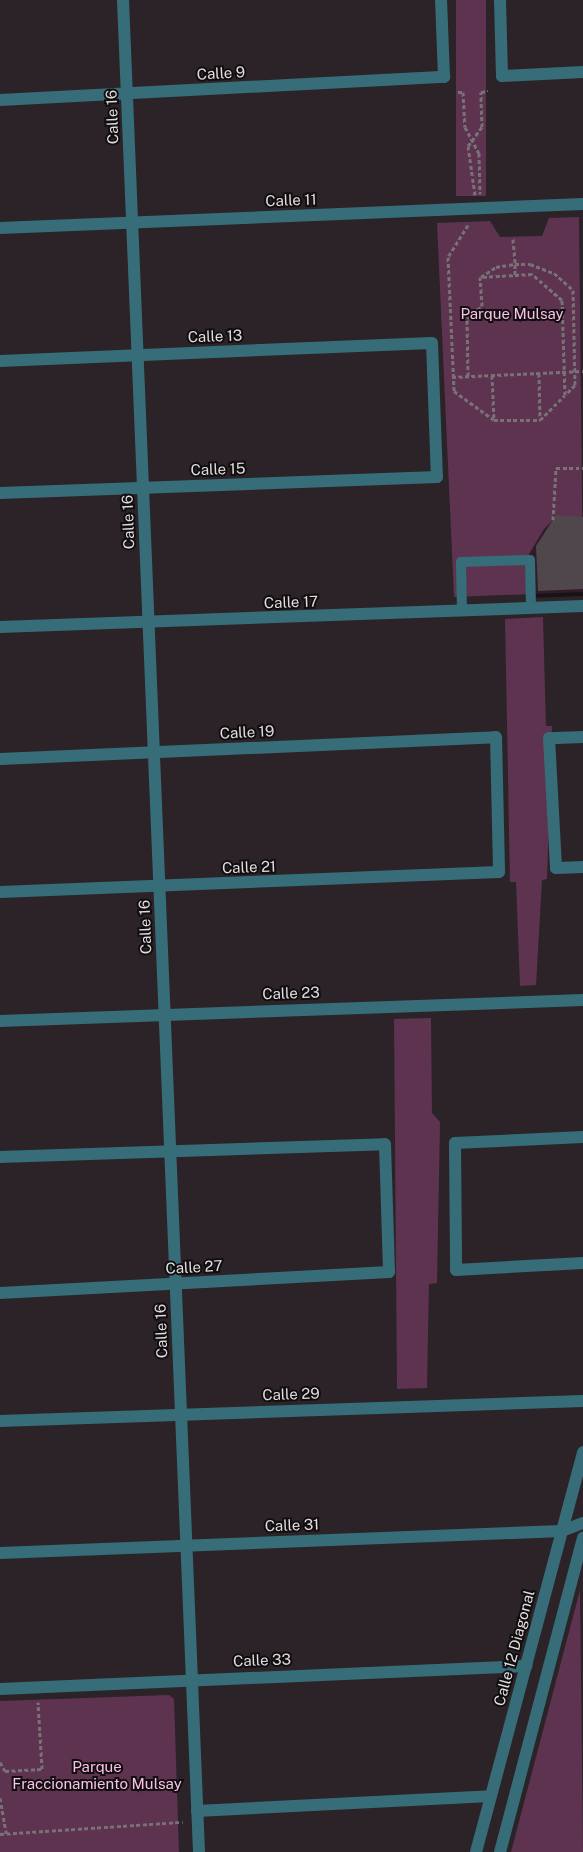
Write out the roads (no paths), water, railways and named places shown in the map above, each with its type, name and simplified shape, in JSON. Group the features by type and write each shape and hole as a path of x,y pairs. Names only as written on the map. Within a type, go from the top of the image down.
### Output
{"street":[{"name":"Calle 16","path":"123,0 199,1852"},
{"name":"Calle 9","path":"0,100 444,78 441,0"},
{"path":"500,0 502,76 583,72"},
{"name":"Calle 11","path":"0,228 583,204"},
{"name":"Calle 13","path":"0,361 432,343 437,476"},
{"name":"Calle 15","path":"0,493 437,476"},
{"name":"Calle 17","path":"0,628 149,624 583,606"},
{"name":"Calle 19","path":"0,759 496,737 499,872"},
{"path":"583,737 549,738 556,868 583,867"},
{"name":"Calle 21","path":"0,892 499,872"},
{"name":"Calle 23","path":"0,1021 583,1000"},
{"path":"583,1137 454,1143 456,1270 583,1264"},
{"name":"Calle 27","path":"0,1293 389,1272 385,1144 170,1151"},
{"path":"0,1158 170,1151"},
{"name":"Calle 29","path":"0,1421 583,1401"},
{"name":"Calle 12 Diagonal","path":"476,1852 583,1452"},
{"name":"Calle 31","path":"0,1553 562,1531 583,1523"},
{"path":"500,1852 583,1538"},
{"name":"Calle 33","path":"0,1689 192,1679 526,1666"},
{"path":"197,1811 491,1796"}],"lane":[{"path":"462,611 460,562 530,560 531,608"}],"park label":[{"name":"Parque Mulsay","path":"512,314"},
{"name":"Parque Fraccionamiento Mulsay","path":"97,1774"}]}
